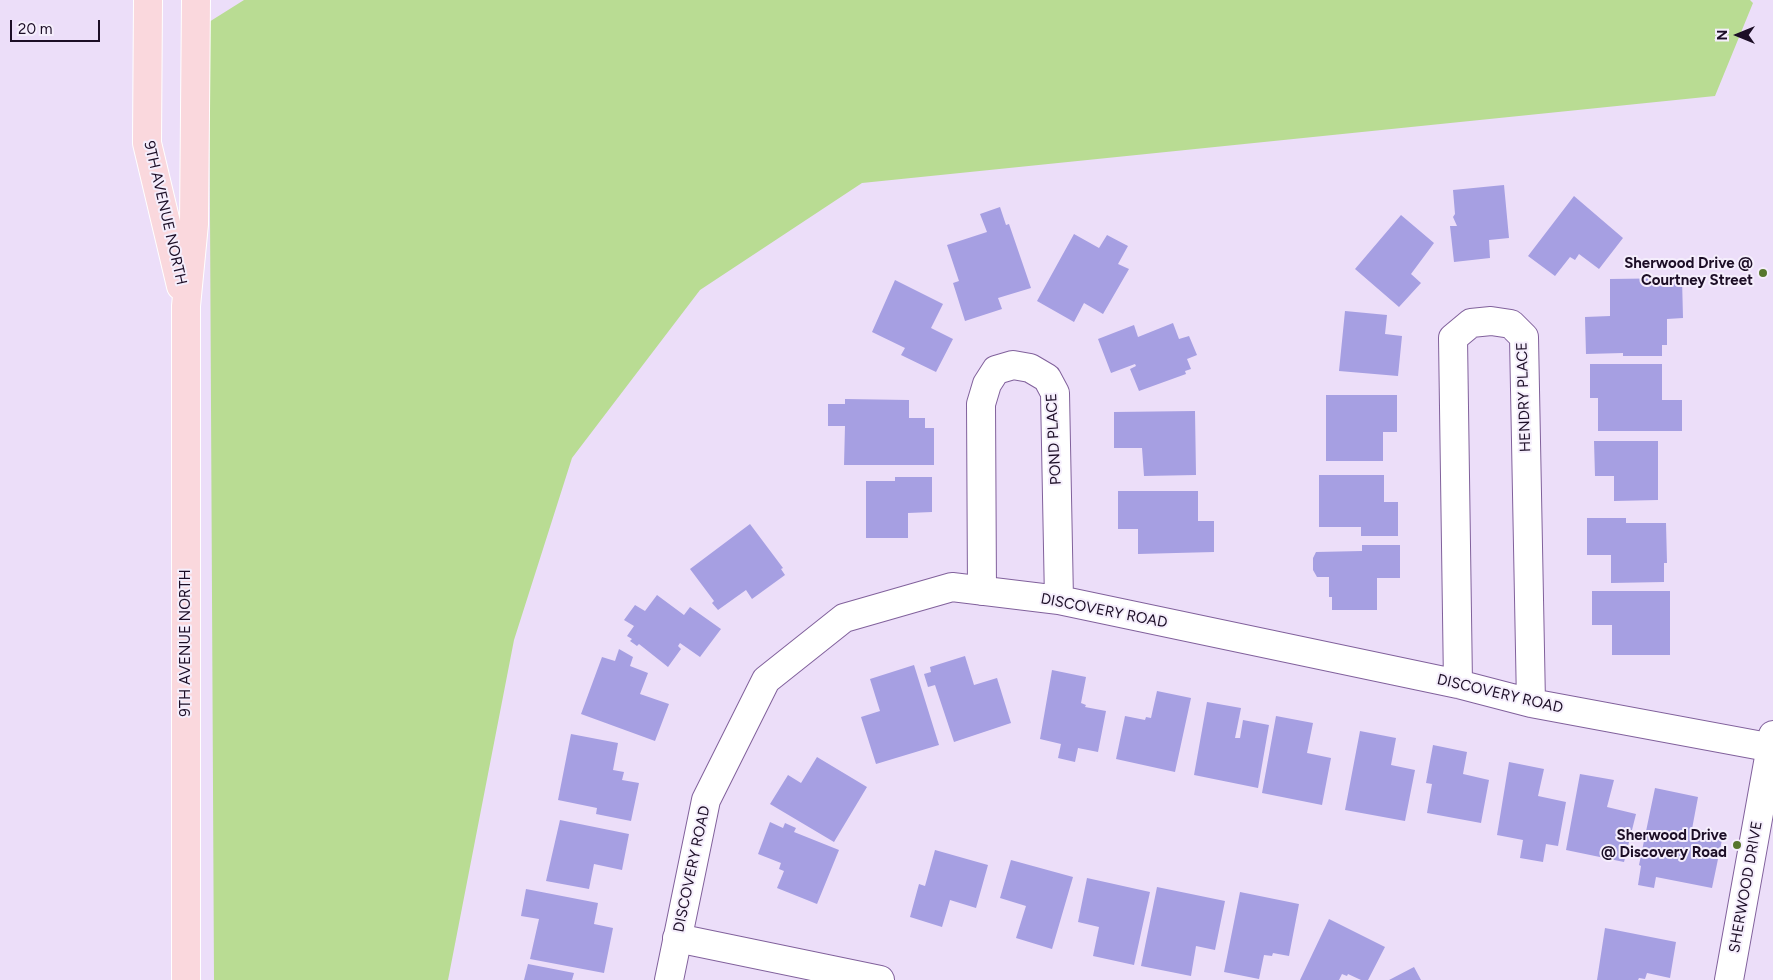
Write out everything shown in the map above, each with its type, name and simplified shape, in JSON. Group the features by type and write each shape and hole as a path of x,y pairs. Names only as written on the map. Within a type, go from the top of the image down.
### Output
{"main road":[{"name":"9TH AVENUE NORTH","path":"148,0 147,143 186,306"},
{"name":"9TH AVENUE NORTH","path":"186,980 186,306 194,224 196,0"}],"street":[{"name":"HENDRY PLACE","path":"1458,684 1453,338 1471,323 1491,320 1511,324 1524,337 1531,703"},
{"name":"POND PLACE","path":"982,591 981,404 987,384 996,370 1013,365 1030,368 1047,378 1055,393 1059,600"},
{"name":"DISCOVERY ROAD","path":"669,980 706,800 766,680 844,618 952,587 1059,600 1458,684 1531,703 1772,743"},
{"name":"SHERWOOD DRIVE","path":"1729,980 1772,743"},
{"path":"677,938 880,980"}],"green space":[{"path":"244,0 1750,0 1753,3 1715,96 862,183 700,290 572,458 514,640 448,980 214,980 209,22"}],"building":[{"path":"1504,185 1509,238 1489,240 1490,258 1454,262 1450,226 1457,226 1453,217 1455,214 1453,190"},
{"path":"1574,196 1623,238 1599,269 1579,254 1575,260 1570,257 1555,276 1528,256"},
{"path":"1000,207 1006,225 1009,224 1031,288 998,298 1002,309 965,321 953,283 959,281 947,245 987,232 980,214"},
{"path":"1401,215 1434,243 1411,274 1421,283 1399,307 1355,269"},
{"path":"1074,234 1099,248 1107,235 1128,246 1118,264 1129,269 1103,314 1084,303 1074,322 1037,301"},
{"path":"1682,278 1683,318 1667,319 1667,345 1662,345 1662,356 1623,356 1623,353 1586,354 1585,317 1610,316 1610,279"},
{"path":"895,280 943,304 931,328 953,339 936,372 901,355 905,348 872,332"},
{"path":"1345,311 1387,315 1385,334 1402,336 1398,376 1339,371"},
{"path":"1173,323 1179,339 1189,336 1197,355 1187,359 1191,369 1185,371 1186,374 1139,391 1130,369 1136,366 1135,364 1111,373 1098,339 1134,325 1138,337"},
{"path":"1590,364 1662,364 1662,400 1682,400 1682,431 1598,431 1598,398 1590,398"},
{"path":"1326,395 1397,395 1397,432 1383,432 1383,461 1326,461"},
{"path":"845,399 909,400 909,418 925,418 925,428 934,428 934,465 844,465 845,426 828,426 828,404 845,404"},
{"path":"1195,411 1196,475 1144,476 1142,448 1114,448 1114,412"},
{"path":"1594,441 1658,441 1658,500 1614,501 1614,476 1595,476"},
{"path":"1319,475 1384,475 1384,502 1398,502 1398,536 1361,536 1361,527 1319,527"},
{"path":"895,477 932,477 932,512 908,513 908,538 866,538 866,481 895,481"},
{"path":"1118,491 1198,491 1198,521 1214,521 1214,552 1138,554 1138,529 1118,529"},
{"path":"1587,518 1626,518 1626,523 1666,523 1667,563 1664,563 1664,582 1611,583 1611,555 1587,555"},
{"path":"750,524 783,568 781,569 785,575 752,599 746,590 718,610 712,603 714,601 690,569"},
{"path":"1362,545 1400,545 1400,578 1377,578 1377,610 1332,610 1332,597 1329,597 1329,577 1317,577 1313,570 1313,558 1316,552 1362,551"},
{"path":"1592,591 1670,591 1670,655 1612,655 1612,625 1592,625"},
{"path":"657,595 684,615 690,607 721,629 700,657 680,643 678,646 681,649 668,667 639,644 637,646 630,641 632,639 627,636 634,626 624,620 635,605 645,611"},
{"path":"619,649 633,657 630,666 648,673 640,694 669,704 655,741 581,714 602,657 615,661"},
{"path":"965,656 974,685 997,678 1011,723 954,742 935,685 928,687 924,674 931,672 930,667"},
{"path":"914,665 939,745 876,764 861,717 880,711 870,679"},
{"path":"1052,670 1086,677 1081,703 1086,705 1085,707 1106,711 1098,752 1078,748 1075,762 1058,758 1061,744 1040,739"},
{"path":"1157,691 1191,698 1175,772 1116,759 1125,716 1145,720 1146,717 1151,718"},
{"path":"1207,702 1241,708 1235,738 1240,738 1243,720 1269,725 1258,788 1194,775"},
{"path":"1276,716 1313,723 1307,753 1331,758 1322,805 1262,793"},
{"path":"1360,731 1396,738 1391,765 1415,770 1405,821 1345,810"},
{"path":"571,734 618,743 613,770 624,772 622,780 639,783 631,821 596,814 597,808 558,800"},
{"path":"1433,745 1467,752 1463,774 1489,780 1481,823 1427,813 1432,784 1426,783"},
{"path":"817,757 867,787 834,842 770,804 788,775 801,783"},
{"path":"1509,762 1544,769 1538,796 1566,802 1558,846 1546,844 1543,862 1520,858 1523,840 1497,835"},
{"path":"1580,774 1614,780 1607,807 1636,814 1624,862 1566,850"},
{"path":"1655,788 1698,797 1692,829 1723,835 1712,888 1656,877 1654,888 1638,885 1641,866 1639,865"},
{"path":"560,820 629,834 622,870 594,864 589,889 546,881"},
{"path":"770,822 783,828 785,823 796,828 794,832 839,850 817,904 777,888 784,871 779,869 781,863 758,854"},
{"path":"935,850 988,865 976,908 950,900 942,927 910,917 919,884 925,886"},
{"path":"1011,860 1073,877 1052,949 1016,938 1026,906 1000,898"},
{"path":"1087,878 1150,892 1134,965 1093,956 1099,927 1078,922"},
{"path":"1157,887 1225,901 1215,950 1196,946 1191,976 1141,966"},
{"path":"526,889 598,903 594,924 613,928 604,973 530,959 539,919 521,916"},
{"path":"1240,892 1299,904 1289,956 1273,953 1272,956 1264,955 1259,979 1224,972"},
{"path":"1329,919 1385,947 1368,980 1361,980 1348,974 1347,976 1342,974 1339,980 1300,980"},
{"path":"1605,928 1676,942 1670,978 1647,973 1645,979 1639,978 1638,980 1597,980"},
{"path":"528,964 574,973 572,980 524,980"},
{"path":"1414,967 1421,980 1389,980"}],"place":[{"name":"Sherwood Drive @ Courtney Street","path":"1763,273"},
{"name":"Sherwood Drive @ Discovery Road","path":"1737,845"}]}
